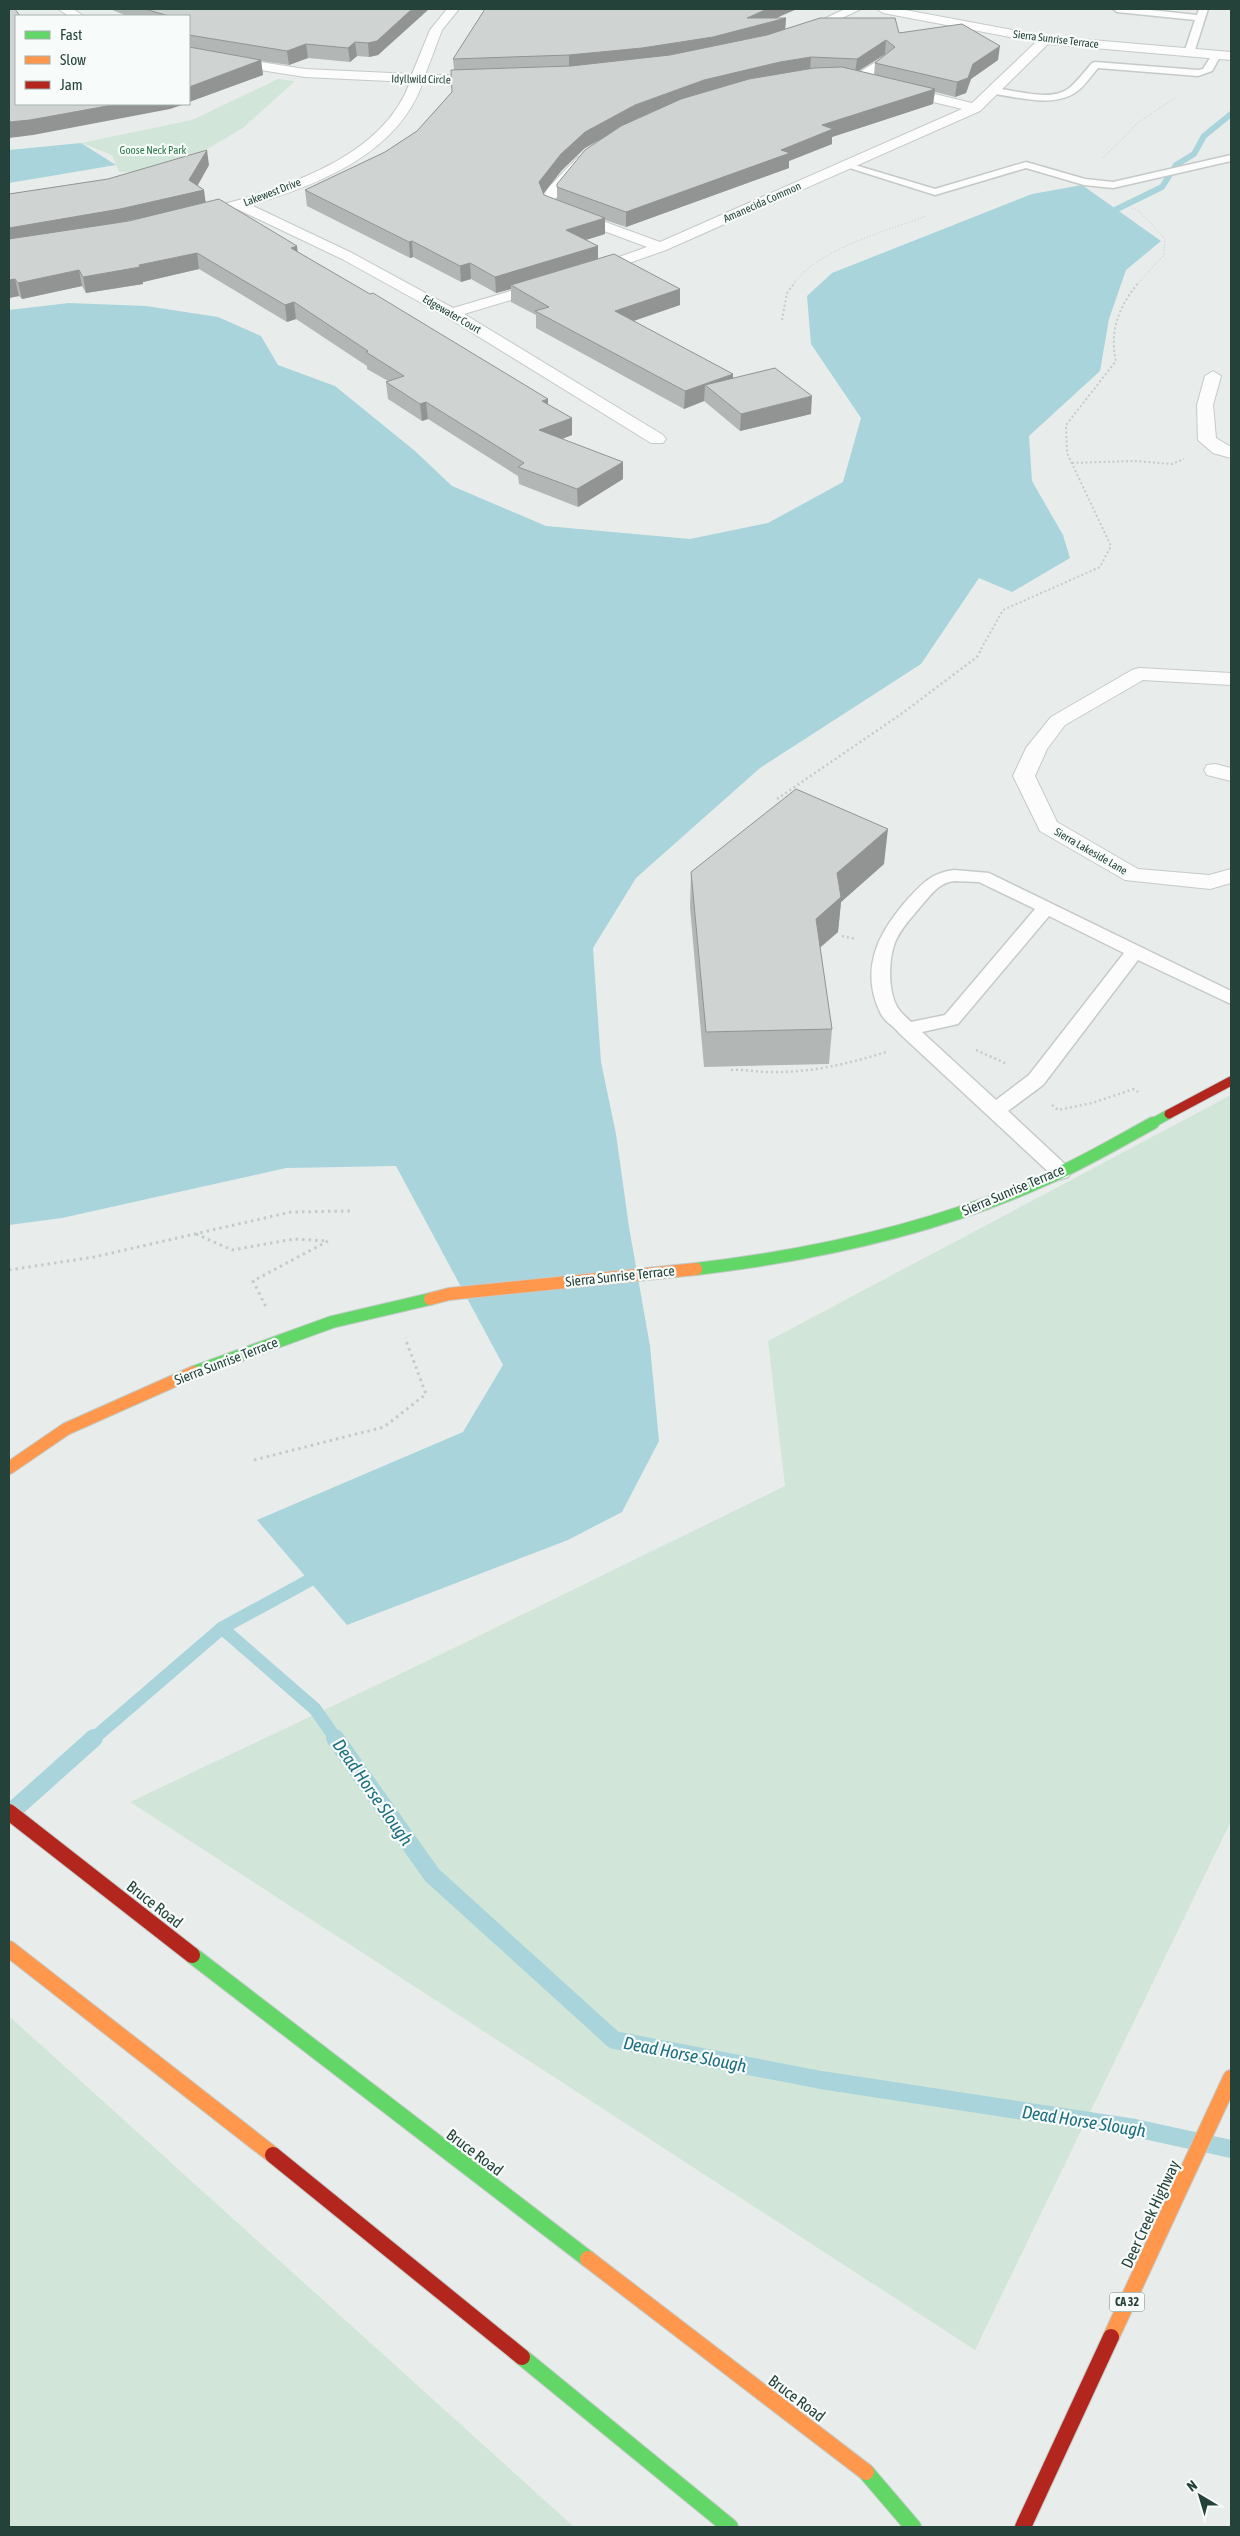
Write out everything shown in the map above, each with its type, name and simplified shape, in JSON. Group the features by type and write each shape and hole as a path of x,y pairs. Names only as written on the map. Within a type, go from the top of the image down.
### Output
{"main road":[{"name":"Sierra Sunrise Terrace","path":"9,1468 66,1429 202,1368 332,1322 449,1294 745,1264 835,1246 935,1222 1061,1172 1231,1081"},
{"name":"Bruce Road","path":"9,1812 405,2120 864,2469 913,2527"},
{"path":"9,1948 289,2168 730,2527"},
{"name":"Deer Creek Highway","path":"1023,2527 1231,2078"}],"street":[{"path":"64,9 76,15"},
{"name":"Lakewest Drive","path":"186,218 239,205 294,185 349,158 381,135 399,116 418,78 436,30 453,9"},
{"path":"788,36 813,28 855,9"},
{"name":"Sierra Sunrise Terrace","path":"883,9 1044,40 1231,56"},
{"name":"Amanecida Common","path":"580,274 661,247 976,108 1044,40"},
{"name":"Idyllwild Circle","path":"190,57 305,73 418,78 505,78"},
{"path":"886,60 853,78 976,108"},
{"path":"591,152 554,190 548,199 550,206 661,247"},
{"name":"Edgewater Court","path":"239,205 347,256 451,313 657,438"},
{"path":"451,313 562,280"},
{"path":"1213,376 1205,405 1208,440 1219,449 1231,453"},
{"name":"Sierra Lakeside Lane","path":"1231,679 1139,674 1058,721 1037,748 1024,776 1048,826 1133,875 1210,882 1231,876"}],"lane":[{"path":"1116,9 1202,13 1189,52"},
{"path":"994,91 1041,96 1069,96 1095,65 1198,73 1207,71 1216,55"},
{"path":"1030,95 1045,103"},
{"path":"845,165 936,192 1026,165 1084,182 1114,185 1231,158"},
{"path":"1061,1172 890,1013 881,989 883,944 895,922 936,880 958,875 983,878 1231,998"},
{"path":"906,1029 952,1020 1046,908"},
{"path":"995,1111 1030,1084 1135,950"}],"path":[{"path":"1096,160 1103,158 1124,134 1134,129 1136,124 1182,93"},
{"path":"777,799 904,712 976,657 1003,610 1100,567 1111,546 1072,463 1068,452 1066,425 1116,362 1112,343 1119,312 1139,278 1164,255 1165,239 1139,211 1131,207"},
{"path":"782,320 787,294 805,270 838,252 930,214"},
{"path":"1072,463 1135,461 1172,464 1175,462"},
{"path":"842,936 869,943 882,964"},
{"path":"731,1070 751,1069 768,1072 842,1066 890,1050 943,1044 972,1048 1008,1065 1058,1110 1092,1103 1134,1089 1138,1092"},
{"path":"9,1270 94,1257 291,1212 350,1211"},
{"path":"195,1234 232,1250 294,1239 328,1241 253,1281 269,1313"},
{"path":"254,1460 384,1427 426,1394 393,1308"}],"green space":[{"name":"Goose Neck Park","path":"278,79 295,81 243,128 209,148 155,172 119,172 112,155 81,143 192,120"},
{"path":"1231,1095 1231,1821 975,2350 130,1802 423,1663 785,1486 768,1341"},
{"path":"9,2016 574,2527 9,2527"}],"water":[{"path":"81,143 116,165 9,183 9,150"},
{"path":"1082,185 1161,241 1126,270 1109,319 1100,371 1029,436 1032,481 1063,535 1070,558 1012,592 979,578 921,664 760,768 636,878 593,948 601,1062 616,1134 629,1227 650,1346 659,1441 622,1512 568,1540 347,1625 257,1520 463,1432 503,1365 396,1166 286,1168 62,1218 9,1225 9,310 69,303 146,306 218,317 261,336 278,365 335,386 415,451 452,486 546,526 690,539 768,523 843,482 861,418 811,344 807,296 832,273 1032,194"}],"building":[{"path":"9,9 15,9 19,15 15,15 15,105 112,105 9,122"},
{"path":"145,9 412,9 377,41 368,43 355,42 348,48 306,44 287,51 190,35 190,15 166,15"},
{"path":"485,9 767,9 747,18 786,18 713,37 642,48 569,55 453,59"},
{"path":"820,18 895,18 899,33 962,24 1000,46 973,64 968,78 957,82 875,63 895,47 886,40 857,59 811,57 780,62 704,80 635,105 585,132 561,154 539,182 544,195 605,218 566,230 598,246 495,277 470,263 460,266 305,190 385,152 417,131 452,92 451,70 571,66 670,55 767,35"},
{"path":"190,47 261,60 190,87"},
{"path":"842,67 935,89 822,125 833,129 781,150 790,153 626,212 557,187 557,184 585,150 621,126 681,99 749,79 814,68"},
{"path":"207,150 189,180 204,190 120,209 9,228 9,194 108,179"},
{"path":"219,199 297,246 291,248 370,294 373,293 548,399 542,401 572,418 539,430 623,462 577,489 518,467 524,463 426,402 420,404 386,382 404,376 366,352 368,351 294,302 285,305 197,253 139,265 140,267 83,277 79,270 18,283 15,279 9,280 9,239 129,221"},
{"path":"614,254 680,289 615,311 733,374 685,391 535,311 549,307 511,285"},
{"path":"775,368 812,396 741,414 705,385"},
{"path":"796,789 888,829 837,873 841,897 816,919 832,1029 706,1032 691,872"}],"waterway":[{"path":"1115,210 1162,187 1176,165 1194,154 1204,136 1231,114"},
{"name":"Dead Horse Slough","path":"222,1628 310,1580"},
{"name":"Dead Horse Slough","path":"93,1739 222,1628"},
{"name":"Dead Horse Slough","path":"222,1628 315,1709 336,1739"},
{"name":"Dead Horse Slough","path":"9,1814 94,1738"},
{"name":"Dead Horse Slough","path":"335,1738 432,1875 614,2040 821,2080 1135,2128 1231,2149"}],"traffic: fast":[{"path":"696,1269 786,1257 830,1248 874,1238 961,1212 1061,1173 1169,1114"},
{"path":"194,1372 332,1322 430,1299"},
{"path":"192,1955 588,2259"},
{"path":"522,2357 730,2527"},
{"path":"866,2472 913,2527"}],"traffic: slow":[{"path":"430,1299 449,1294 696,1269"},
{"path":"9,1468 66,1429 194,1372"},
{"path":"9,1949 273,2155"},
{"path":"1111,2337 1231,2078"},
{"path":"588,2259 866,2472"}],"traffic: jam":[{"path":"1169,1114 1231,1081"},
{"path":"9,1812 192,1955"},
{"path":"273,2155 522,2357"},
{"path":"1023,2527 1111,2337"}]}
